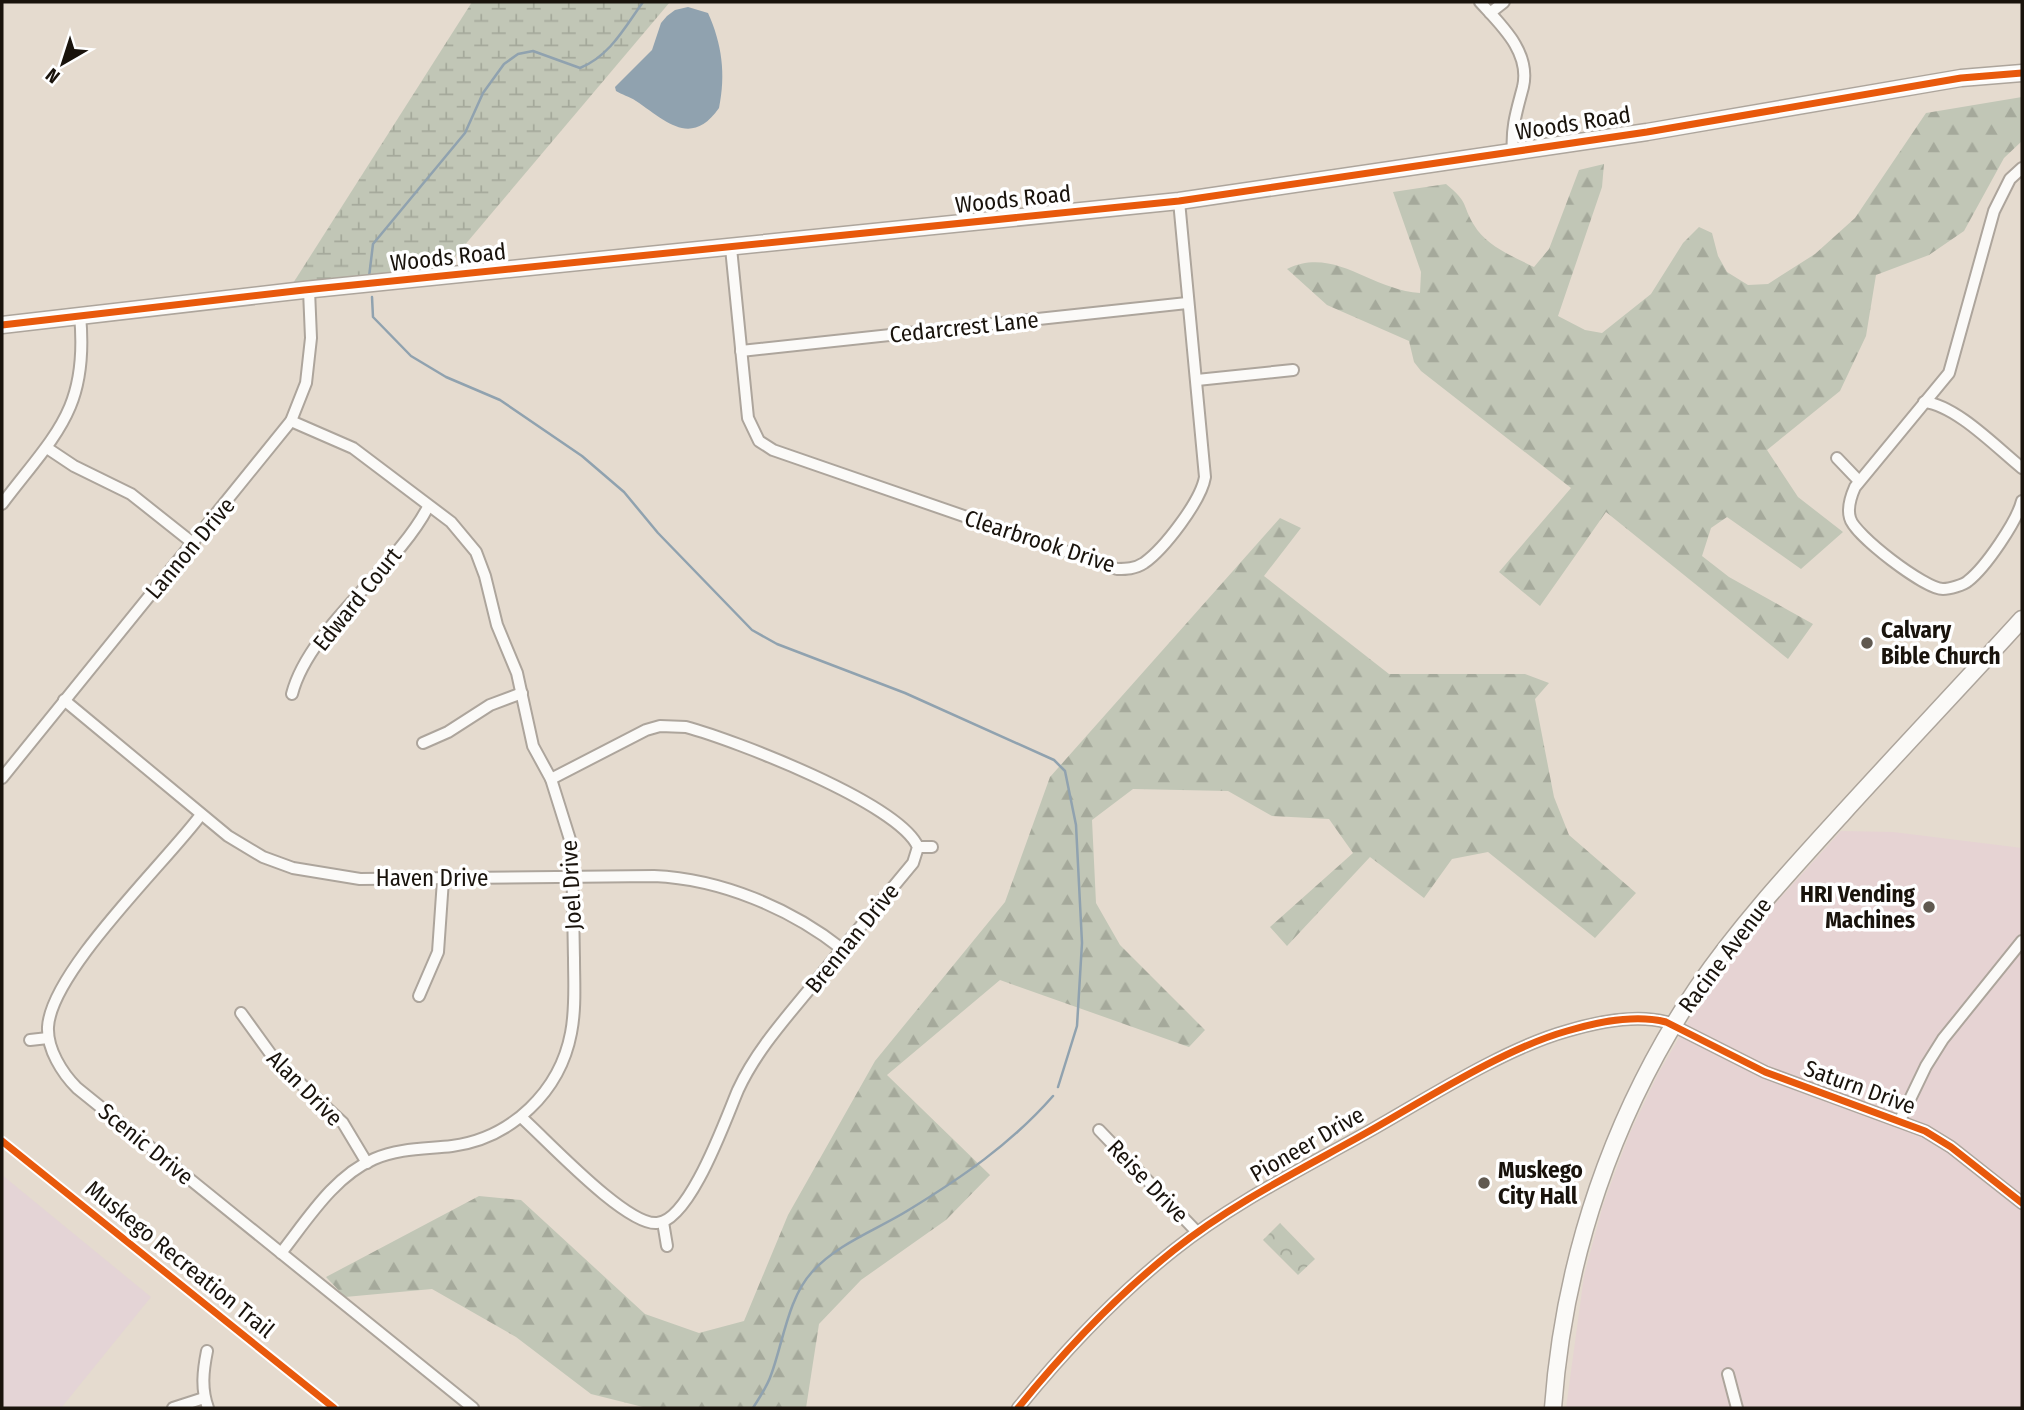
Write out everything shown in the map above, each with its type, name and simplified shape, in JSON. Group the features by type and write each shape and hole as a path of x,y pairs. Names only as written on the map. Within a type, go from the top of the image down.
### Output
{"street":[{"path":"1480,2 1516,45 1524,71 1512,123 1513,152"},
{"path":"1490,13 1504,2"},
{"name":"Woods Road","path":"2,326 309,290 1179,201 1775,111 1961,78 2022,73"},
{"path":"2022,168 2010,179 1994,211 1949,373 1859,481 1849,500 1849,517 1855,530 1922,582 1942,589 1968,582 2018,519 2022,500"},
{"name":"Clearbrook Drive","path":"732,248 748,418 753,432 766,446 1116,569 1135,567 1149,559 1189,510 1204,486 1205,465 1179,201"},
{"name":"Lannon Drive","path":"2,778 291,421 306,383 311,338 309,290"},
{"name":"Cedarcrest Lane","path":"741,351 1187,303"},
{"path":"2,504 66,420 78,390 82,360 80,316"},
{"path":"1197,380 1293,370"},
{"path":"1924,402 1936,403 1960,418 2022,468"},
{"name":"Joel Drive","path":"281,1252 329,1193 367,1163 400,1151 467,1143 494,1133 521,1117 554,1079 571,1034 574,1007 573,877 568,824 551,779 534,746 522,693 497,625 476,552 456,527 353,448 291,421"},
{"path":"47,448 74,466 131,494 194,544"},
{"path":"1837,458 1859,481"},
{"name":"Edward Court","path":"292,694 297,677 309,658 410,535 428,507"},
{"name":"Racine Avenue","path":"1553,1408 1564,1312 1587,1219 1625,1118 1674,1025 1710,970 1769,895 2022,619"},
{"path":"423,743 448,732 490,705 522,693"},
{"name":"Haven Drive","path":"64,700 200,816 251,851 293,868 346,878 443,880 666,877 710,885 798,919 842,949"},
{"path":"551,779 646,730 660,726 686,727 853,794 908,833 918,847 932,847"},
{"path":"30,1040 48,1038 49,1017 71,971 200,816"},
{"name":"Brennan Drive","path":"663,1222 678,1210 695,1183 716,1144 739,1089 761,1051 913,863 918,847"},
{"path":"419,996 438,953 443,880"},
{"path":"1899,1120 1933,1053 2020,943"},
{"name":"Alan Drive","path":"241,1013 275,1060 342,1124 367,1163"},
{"name":"Pioneer Drive","path":"1018,1408 1098,1317 1135,1282 1197,1233 1271,1186 1412,1107 1542,1040 1602,1023 1649,1019 1674,1025"},
{"name":"Saturn Drive","path":"1674,1025 1765,1072 1899,1120 1951,1147 2022,1203"},
{"name":"Scenic Drive","path":"48,1038 63,1071 77,1088 473,1408"},
{"path":"521,1117 615,1202 646,1222 663,1222 667,1246"},
{"name":"Reise Drive","path":"1098,1129 1197,1233"},
{"path":"173,1408 206,1403 203,1373 207,1351"},
{"path":"1728,1374 1737,1408"}],"shaded area":[{"path":"1841,831 1893,832 2022,848 2022,1408 1566,1408 1584,1276 1603,1205 1629,1135 1658,1074 1701,1000 1752,929"},
{"path":"2,1175 151,1297 61,1408 2,1408"}],"green space":[{"path":"472,2 670,2 442,272 290,288"},
{"path":"2022,97 2022,141 2004,158 1964,231 1929,255 1876,275 1866,336 1840,391 1767,450 1798,497 1843,532 1801,569 1727,517 1711,528 1702,556 1729,577 1813,624 1788,659 1606,512 1540,606 1499,572 1571,488 1421,371 1414,362 1409,341 1327,305 1287,269 1304,263 1321,263 1353,271 1385,285 1420,293 1421,272 1393,192 1446,184 1462,200 1474,225 1486,239 1534,267 1549,249 1579,170 1604,164 1602,187 1558,316 1585,330 1602,333 1651,294 1683,243 1699,227 1712,233 1718,256 1727,272 1748,285 1768,284 1815,254 1855,218 1926,113"},
{"path":"1280,518 1301,528 1264,576 1389,674 1525,674 1549,683 1535,699 1554,797 1569,835 1636,893 1595,938 1488,852 1452,859 1424,898 1370,857 1287,946 1270,927 1353,853 1329,819 1272,816 1228,791 1133,789 1092,820 1096,903 1120,945 1205,1030 1189,1047 1000,980 887,1075 990,1175 946,1220 861,1280 819,1324 806,1408 647,1408 591,1394 516,1337 432,1289 345,1297 326,1277 479,1196 521,1200 645,1314 699,1333 744,1321 788,1215 875,1061 1005,902 1050,777"},
{"path":"1280,1223 1315,1259 1298,1275 1263,1240"}],"water":[{"path":"688,7 708,13 717,36 722,71 719,108 709,120 698,127 688,129 668,123 616,91 615,87 652,50 661,23 667,16 675,10"}],"waterway":[{"path":"369,277 373,244 465,133 483,93 504,64 518,54 533,51 580,68 591,63 608,48 643,2"},
{"path":"372,297 373,317 411,356 446,377 500,400 582,456 624,492 658,533 752,630 777,644 905,693 1054,760 1065,771 1076,825 1082,943 1077,1026 1058,1087"},
{"path":"753,1408 769,1379 797,1295 812,1272 845,1245 907,1211 966,1173 1020,1130 1053,1096"}],"cycle path":[{"path":"2,325 304,290 1179,201 1647,132 1961,78 2022,73"},
{"path":"1018,1408 1072,1345 1111,1305 1174,1250 1221,1216 1494,1061 1543,1039 1591,1025 1629,1019 1666,1022 1765,1072 1925,1131 1951,1147 2022,1203"},
{"name":"Muskego Recreation Trail","path":"2,1141 334,1408"}],"place":[{"name":"Calvary Bible Church","path":"1867,643"},
{"name":"HRI Vending Machines","path":"1929,907"},
{"name":"Muskego City Hall","path":"1484,1183"}]}
